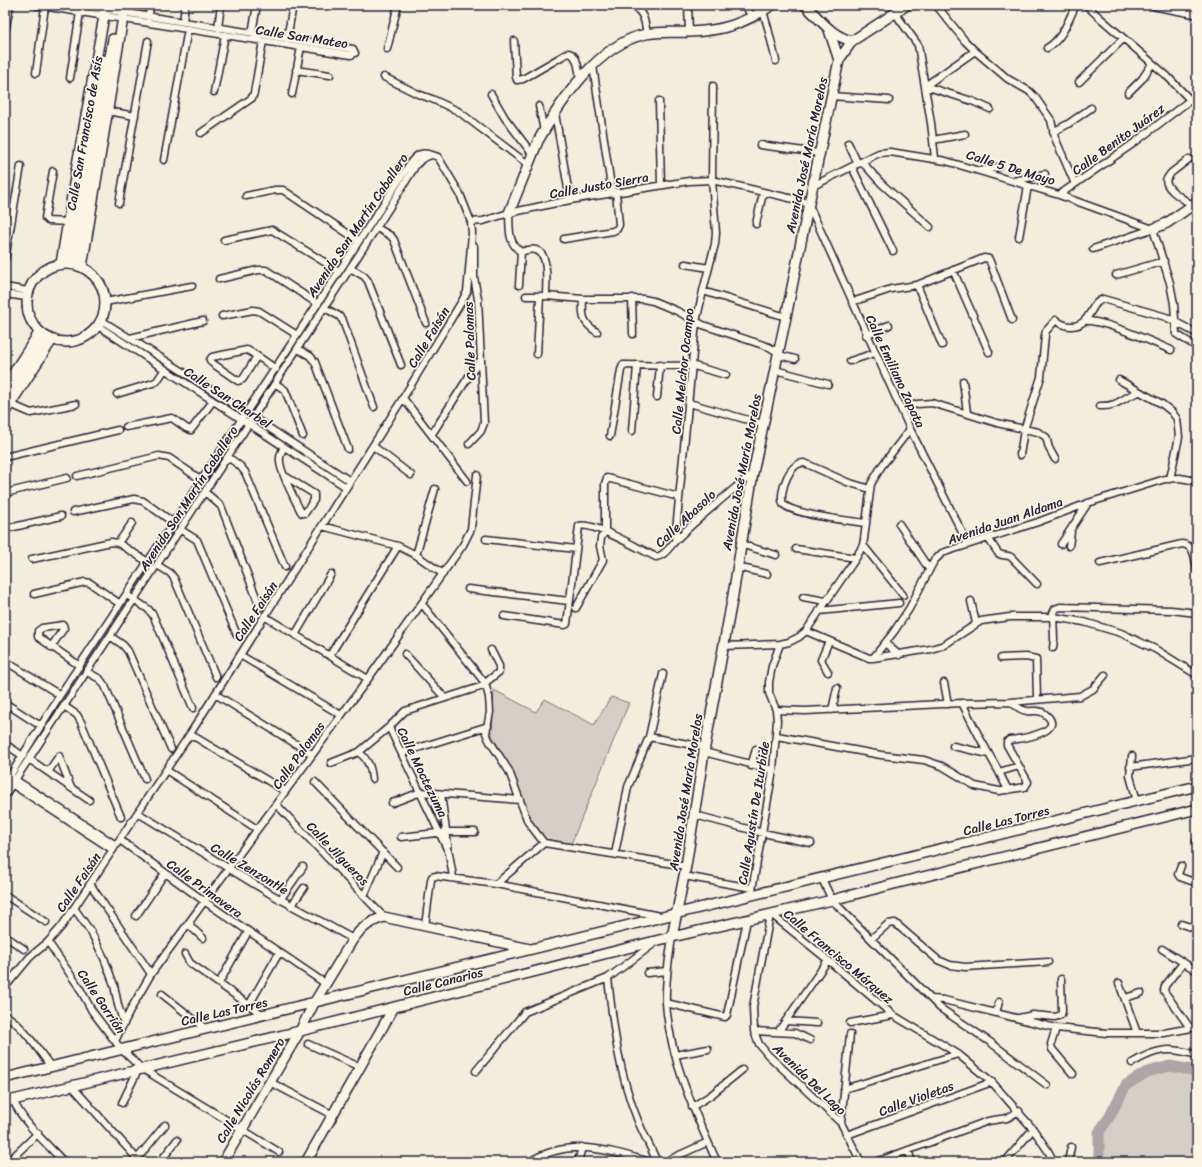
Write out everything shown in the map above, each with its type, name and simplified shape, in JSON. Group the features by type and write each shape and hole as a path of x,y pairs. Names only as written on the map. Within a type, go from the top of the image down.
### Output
{"main road":[{"path":"509,212 544,131 580,78 610,52 625,41 647,34 720,30 752,17 772,5"},
{"path":"805,5 829,30 844,40 852,41 907,5"},
{"path":"1155,5 1197,13"},
{"name":"Calle San Francisco de Asís","path":"72,265 108,111 114,11"},
{"name":"Calle San Francisco de Asís","path":"72,265 68,222 77,165 114,11"},
{"name":"Calle San Francisco de Asís","path":"72,265 114,11"},
{"path":"829,30 839,60"},
{"name":"Avenida José María Morelos","path":"672,937 695,815 704,750 762,424 779,354 839,60 852,41"},
{"path":"1153,229 1167,224 1195,204"},
{"path":"72,265 94,275 102,288 105,302 104,311 99,323 88,335 77,341 64,343 43,335 27,314 27,294 35,278 47,268 72,265"},
{"path":"5,375 43,335"},
{"path":"5,386 43,335"},
{"path":"5,412 8,401 43,335"},
{"name":"Calle Las Torres","path":"752,892 822,879 1197,786"},
{"path":"832,900 1197,809"},
{"name":"Calle Canarios","path":"403,981 677,914 752,892"},
{"name":"Calle Canarios","path":"306,1162 394,1006 659,940 832,900"},
{"path":"300,1031 314,1003 353,939 359,931 375,920 384,918 532,950"},
{"name":"Calle Las Torres","path":"5,1078 403,981"},
{"path":"7,1101 300,1031 394,1006"},
{"name":"Calle Nicolás Romero","path":"223,1162 300,1031"}],"street":[{"path":"5,33 10,5"},
{"name":"Calle San Mateo","path":"36,5 80,7 114,11 148,16 353,49 355,53 351,55 188,29 114,11"},
{"path":"148,16 150,5"},
{"path":"182,22 185,5"},
{"path":"218,28 221,5"},
{"path":"252,33 257,5"},
{"path":"287,39 293,5"},
{"path":"387,49 398,5"},
{"path":"632,5 638,8 642,14 647,34"},
{"path":"688,5 689,32"},
{"path":"745,5 752,17"},
{"path":"936,5 975,51 1008,79 1035,97 1052,120 1055,138 1068,171 1075,184"},
{"path":"1047,48 1054,44 1060,37 1076,5"},
{"path":"1086,5 1123,39 1166,75 1197,107"},
{"path":"36,73 46,6"},
{"path":"70,78 80,7"},
{"path":"763,11 776,61"},
{"path":"895,13 918,45 935,158"},
{"path":"164,160 188,29"},
{"path":"214,92 225,35"},
{"path":"1079,82 1123,39"},
{"path":"119,203 148,41"},
{"path":"201,133 252,98 263,41"},
{"path":"514,41 517,80 523,79 571,53 576,58 580,78"},
{"path":"292,94 301,47"},
{"path":"925,86 975,51"},
{"path":"1128,93 1142,79 1152,64"},
{"path":"564,239 613,231 617,229 619,225 593,66"},
{"path":"296,70 330,75"},
{"path":"384,77 418,94 458,111 529,165"},
{"name":"Calle Melchor Ocampo","path":"675,541 696,322 715,244 716,233 712,180 713,86"},
{"path":"925,86 972,101 990,109"},
{"path":"491,94 505,118 533,155"},
{"path":"831,96 889,100"},
{"name":"Calle Benito Juárez","path":"1059,195 1134,143 1190,100"},
{"path":"659,101 661,185"},
{"path":"540,106 544,131"},
{"path":"1053,132 1068,124 1091,108"},
{"name":"Calle San Francisco de Asís","path":"108,111 135,116"},
{"path":"556,113 570,200"},
{"path":"933,140 965,134"},
{"path":"848,143 893,251"},
{"path":"760,145 819,153"},
{"name":"Calle 5 De Mayo","path":"813,186 879,153 886,152 935,158 1059,195 1153,229"},
{"name":"Avenida San Martín Caballero","path":"26,758 60,695 203,481 338,271 414,158 423,153 431,155"},
{"path":"431,155 440,159 460,194 471,222"},
{"name":"Avenida San Martín Caballero","path":"5,795 8,780 64,706 135,600 377,228 416,165 422,159 431,155"},
{"path":"1189,159 1171,173 1166,180 1166,183 1172,189 1195,204"},
{"path":"857,164 930,227"},
{"path":"5,258 21,166"},
{"path":"979,171 998,167"},
{"path":"53,172 45,218 48,221 68,222"},
{"path":"1013,181 1045,174"},
{"name":"Calle Justo Sierra","path":"471,222 483,221 509,212 570,200 689,181 712,180 802,201 809,205"},
{"path":"1019,237 1028,186"},
{"path":"246,196 275,190 283,190 359,241"},
{"path":"756,224 763,193"},
{"name":"Calle Emiliano Zapata","path":"809,205 866,335 910,429 968,544"},
{"path":"509,212 510,239 514,247 521,252"},
{"name":"Calle Faisán","path":"5,987 30,957 48,942 62,926 216,694 403,398 467,292 472,233 471,222"},
{"path":"377,228 391,236 394,240 426,323"},
{"path":"1093,249 1153,229 1164,261 1172,293 1176,334 1197,347"},
{"path":"224,240 272,230 338,271"},
{"name":"Calle Palomas","path":"469,444 481,431 484,423 480,362 479,306 474,277 475,253 472,233"},
{"path":"521,252 527,250 537,250 544,257 546,271 537,354"},
{"path":"519,285 521,252"},
{"path":"852,302 891,289 917,285 984,258 989,260 1012,320"},
{"path":"1116,275 1164,261"},
{"path":"685,264 709,268"},
{"path":"350,268 364,276 368,281 401,365"},
{"path":"219,279 258,270 266,270 318,304"},
{"path":"954,270 989,352"},
{"path":"917,285 942,345"},
{"path":"105,302 192,286"},
{"path":"5,287 27,294"},
{"path":"703,291 786,317"},
{"path":"5,294 27,294"},
{"path":"526,296 583,299 632,298 653,301 696,322 769,347 779,354 796,359"},
{"path":"632,298 633,334"},
{"path":"583,299 583,312 585,320 591,328 597,332"},
{"path":"1084,321 1096,303 1101,299 1106,299 1175,321 1196,332"},
{"path":"324,308 338,316 343,321 374,407"},
{"path":"222,316 253,310 259,311 297,336"},
{"path":"1020,455 1024,430 1041,377 1046,331 1056,320 1065,326 1070,326 1092,320 1143,338 1171,350"},
{"path":"130,338 203,322"},
{"name":"Calle San Charbel","path":"99,323 130,338 350,481"},
{"name":"Calle San Charbel","path":"99,323 165,369 346,487"},
{"path":"866,335 889,325"},
{"path":"298,349 310,356 315,362 348,449"},
{"path":"257,356 241,380 238,380 212,363 210,360 212,357 245,350 249,351 257,356 276,369"},
{"path":"850,361 875,353"},
{"path":"432,434 473,368 480,362"},
{"path":"610,436 620,370 623,365 699,366 726,375"},
{"path":"632,432 638,365"},
{"path":"657,397 660,365"},
{"path":"117,394 157,381 165,369"},
{"path":"775,370 828,384"},
{"path":"1120,380 1162,404 1172,412 1177,419 1179,437 1170,479"},
{"path":"963,381 967,413"},
{"path":"276,384 285,390 302,436"},
{"path":"1100,406 1112,406 1139,392"},
{"path":"403,398 467,481"},
{"path":"126,428 172,418 191,430 213,400"},
{"path":"8,401 31,414 76,404"},
{"path":"689,403 762,424"},
{"path":"901,409 917,404 932,403 1024,430 1038,432 1044,435 1054,459"},
{"path":"723,646 780,644 794,640 806,630 856,558 863,544 870,489 873,480 910,429"},
{"path":"5,457 118,430"},
{"path":"373,446 411,475"},
{"path":"284,447 279,462 285,476 300,510 302,514 305,513 314,500 314,494 285,476"},
{"path":"77,476 159,456 170,458 203,481"},
{"path":"228,457 245,472 285,567"},
{"path":"866,523 829,518 790,509 783,504 781,495 789,473 795,465 801,462 847,482 870,489"},
{"name":"Calle Abasolo","path":"576,549 579,526 584,524 606,532 656,557 661,556 675,541 753,473"},
{"name":"Calle Palomas","path":"115,1041 141,990 151,974 368,679 463,544 471,529 477,475"},
{"path":"5,493 68,478"},
{"path":"576,608 603,560 600,546 601,538 606,532 604,484 607,478 679,497"},
{"name":"Avenida Juan Aldama","path":"873,658 909,609 939,555 968,544 1038,522 1088,502 1170,479 1180,478 1197,481"},
{"path":"416,555 435,489"},
{"path":"205,492 221,506 260,606"},
{"path":"73,512 134,499 143,501 174,523"},
{"path":"1061,544 1088,502"},
{"path":"5,529 61,516"},
{"path":"118,543 132,523"},
{"path":"899,524 930,569"},
{"path":"322,526 398,546 416,555 443,574"},
{"path":"181,530 197,540 237,635"},
{"path":"1070,546 1071,530"},
{"path":"988,538 1000,555 1011,558 1037,584"},
{"path":"486,539 576,549 567,624 565,625 504,616"},
{"path":"32,559 111,542 118,543 148,562"},
{"path":"740,544 776,555"},
{"path":"863,544 903,595"},
{"path":"1100,563 1182,544 1188,546 1192,550 1197,570"},
{"path":"330,655 398,546"},
{"path":"796,549 856,558"},
{"path":"157,565 170,572 174,578 216,677"},
{"path":"737,567 767,574"},
{"path":"295,635 331,574"},
{"path":"34,594 85,582 90,583 120,604"},
{"path":"468,588 569,601"},
{"path":"127,595 148,609 153,615 193,708"},
{"path":"803,597 826,601"},
{"path":"971,601 976,623"},
{"path":"819,611 899,603"},
{"path":"422,604 485,683 489,697 490,712 486,733 509,771 528,822 544,843 686,866"},
{"path":"1053,648 1053,611 1061,606 1171,610 1197,613"},
{"path":"264,616 368,679"},
{"path":"806,630 869,658 873,658 899,655 944,645 976,623 1010,617 1053,617 1084,622 1121,633 1155,649 1197,675"},
{"path":"110,636 123,645 128,652 171,749"},
{"path":"828,672 821,660 830,641"},
{"path":"885,643 899,655"},
{"name":"Calle Agustín De Iturbide","path":"752,892 773,770 777,736 776,710 770,698 769,682 774,659 780,644"},
{"path":"50,647 80,666"},
{"name":"Calle Moctezuma","path":"453,877 449,853 443,832 421,792 389,727 405,711 444,697 480,687 497,674 500,669 491,650"},
{"path":"405,654 444,697"},
{"path":"240,655 341,715"},
{"path":"1001,658 1026,657 1036,659 1037,699"},
{"path":"5,661 60,695"},
{"path":"87,672 100,679 105,686 145,779"},
{"path":"616,854 628,787 649,737 663,674"},
{"path":"776,710 832,710 1011,702 1075,697 1085,695 1093,689 1105,675"},
{"path":"944,683 948,704"},
{"path":"832,710 837,688"},
{"path":"216,694 312,754"},
{"path":"777,736 881,755 924,760 942,766 975,786 999,791 1008,790 1025,787 1028,782 1007,745 1007,742 1009,740 1036,736 1048,729 1051,724 1050,720 1044,713 1040,711 1029,712 1020,709 1011,702"},
{"path":"5,703 42,726"},
{"path":"962,703 980,740 1008,790"},
{"path":"64,706 79,718 122,817"},
{"path":"402,753 488,726"},
{"path":"331,763 359,752 389,727"},
{"path":"190,734 285,791"},
{"path":"649,737 704,750 751,766 773,770"},
{"path":"5,744 89,800"},
{"path":"953,746 989,754"},
{"path":"751,766 756,749"},
{"path":"359,752 366,759 371,769 372,779"},
{"path":"48,772 59,756 71,788"},
{"path":"1132,756 1130,776 1137,801"},
{"path":"1130,767 1197,758"},
{"path":"999,772 1019,766"},
{"path":"166,770 257,830"},
{"path":"8,780 114,848"},
{"path":"315,782 397,867"},
{"path":"392,803 421,792 520,800"},
{"path":"440,794 443,832"},
{"name":"Calle Jilgueros","path":"276,804 384,918"},
{"name":"Calle Zenzontle","path":"138,813 280,900 353,939"},
{"path":"695,815 762,833 811,843"},
{"path":"401,837 443,832 475,832"},
{"name":"Calle Primavera","path":"120,840 248,932 326,984"},
{"path":"496,884 544,843"},
{"path":"364,896 383,852"},
{"path":"1181,866 1178,874 1180,877 1197,883"},
{"path":"280,900 303,867"},
{"path":"136,916 165,873"},
{"path":"425,926 430,880 435,876 453,877 496,884 665,917"},
{"path":"684,876 752,892"},
{"path":"822,879 832,900 940,1008 990,1042 1047,1085"},
{"path":"90,884 151,974"},
{"path":"291,906 304,888"},
{"path":"5,895 46,922"},
{"path":"74,908 91,932 104,958 114,985 124,1024"},
{"name":"Calle Francisco Márquez","path":"771,914 828,960 892,1015 958,1054 992,1082 1019,1111 1033,1129 1054,1162"},
{"name":"Avenida Del Lago","path":"771,914 753,1007 754,1032 759,1044 768,1055 841,1123 861,1162"},
{"path":"190,920 191,927 203,938"},
{"path":"666,1003 725,1017 727,1015 747,920"},
{"path":"870,939 888,924 895,923 938,960 950,965 965,967 1048,962"},
{"path":"1181,924 1197,929"},
{"path":"219,984 248,932"},
{"path":"5,936 24,949"},
{"path":"672,937 667,971 666,1003 671,1041 692,1107 717,1162"},
{"path":"476,1072 525,1012 608,978 659,940"},
{"name":"Calle Gorrión","path":"48,942 72,976 92,1011 121,1049 140,1069 280,1152"},
{"path":"1162,949 1196,970 1197,963"},
{"path":"249,1005 279,953"},
{"path":"185,954 190,963 263,1015"},
{"path":"778,1032 828,960"},
{"path":"1183,963 1164,988 1166,994 1194,1028"},
{"path":"647,973 667,971"},
{"path":"608,978 613,1026 622,1074 637,1120 657,1162"},
{"path":"1018,1019 1034,1015 1055,1017 1061,1015 1061,979"},
{"path":"1119,983 1137,1033"},
{"path":"1125,998 1141,993"},
{"path":"162,994 206,1029"},
{"path":"932,999 944,1000 1056,1028 1107,1033 1164,1033 1194,1028"},
{"path":"996,1013 999,1002"},
{"path":"5,1015 19,1026 51,1067"},
{"path":"850,1023 892,1015"},
{"path":"786,1021 817,1023"},
{"path":"1056,1028 1051,1044 1052,1049 1073,1074"},
{"path":"754,1032 795,1033 810,1040"},
{"path":"841,1123 850,1034"},
{"path":"308,1044 360,1067"},
{"path":"675,1055 708,1049"},
{"path":"1132,1063 1149,1053 1174,1049 1197,1055"},
{"path":"844,1089 958,1054"},
{"path":"122,1103 140,1069"},
{"path":"692,1107 711,1095 742,1070"},
{"path":"270,1082 333,1115"},
{"name":"Calle Violetas","path":"847,1136 992,1082"},
{"path":"72,1086 138,1160 165,1125"},
{"path":"7,1101 17,1108 64,1162"},
{"path":"876,1162 988,1121 1007,1118 1019,1111"},
{"path":"1005,1162 1011,1159 1033,1129"},
{"path":"8,1162 38,1133"},
{"path":"160,1162 177,1140"},
{"path":"664,1162 708,1142"},
{"path":"529,1162 550,1152 566,1148 582,1147 610,1150 650,1162"},
{"path":"578,1162 582,1147"},
{"path":"1068,1162 1071,1148"},
{"path":"908,1150 912,1162"}],"shaded area":[{"path":"494,690 536,712 545,699 594,725 611,697 629,703 571,844 545,839 533,825 513,772 492,736"},
{"path":"1170,1066 1197,1071 1197,1162 1101,1162 1099,1156 1099,1132 1110,1116 1126,1085 1147,1072"}],"waterway":[{"path":"1101,1162 1099,1156 1099,1132 1110,1116 1126,1085 1147,1072 1170,1066 1197,1071"}]}
